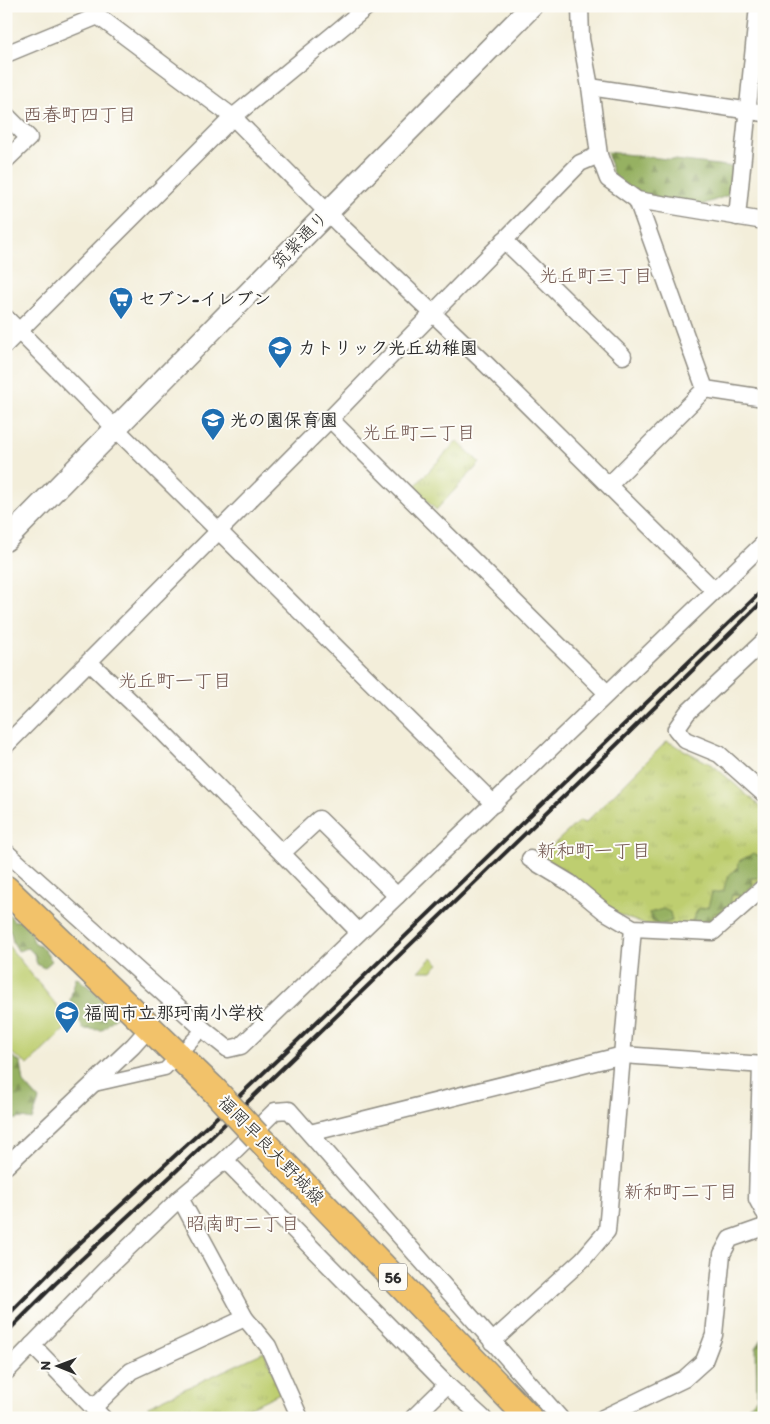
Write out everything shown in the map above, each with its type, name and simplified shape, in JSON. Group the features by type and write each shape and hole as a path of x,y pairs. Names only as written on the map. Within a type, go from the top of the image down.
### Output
{"main road":[{"name":"福岡早良大野城線","path":"6,890 213,1089 529,1418"}],"street":[{"path":"6,344 233,117 368,6"},
{"name":"筑紫通り","path":"6,540 532,6"},
{"path":"580,6 581,39 600,155 608,179 637,200 764,221"},
{"path":"737,217 756,112 758,6"},
{"path":"8,50 94,11 233,117 714,590"},
{"path":"590,87 756,112"},
{"path":"6,115 28,138 6,160"},
{"path":"6,745 330,419 580,163 600,155"},
{"path":"637,200 705,389"},
{"path":"504,240 623,356"},
{"path":"6,318 494,804"},
{"path":"705,389 764,398"},
{"path":"609,485 705,389"},
{"path":"330,419 607,693"},
{"path":"6,852 203,1029 228,1049 241,1046 764,543"},
{"path":"764,641 686,713 676,729 685,740 719,754 764,794"},
{"path":"89,662 160,729 359,932"},
{"path":"282,853 319,819 397,896"},
{"path":"530,859 570,882 604,912 632,928 713,932 764,887"},
{"path":"492,1342 582,1259 607,1231 632,928"},
{"path":"6,1166 134,1046 150,1027"},
{"path":"90,1086 165,1069 203,1029"},
{"path":"310,1133 623,1055 762,1065 757,1199 764,1212"},
{"path":"6,1372 105,1270 180,1198 224,1160 275,1111 289,1110 560,1418"},
{"path":"224,1160 447,1385 483,1418"},
{"path":"180,1198 245,1318 268,1346 300,1418"},
{"path":"603,1418 684,1379 704,1361 714,1335 722,1254 730,1239 764,1227"},
{"path":"32,1345 98,1413 131,1371 245,1318"},
{"path":"413,1418 447,1385"}],"green space":[{"path":"607,152 735,167 729,195 699,206 638,197 614,178"},
{"path":"457,441 480,463 436,510 414,487"},
{"path":"667,741 714,766 764,810 764,877 712,926 643,924 612,912 539,858 579,821 585,823"},
{"path":"754,853 764,859 764,871 758,878 751,878 753,885 740,896 732,895 730,905 718,913 714,913 710,923 699,926 692,921 698,909 708,907 712,893 724,891 726,880 738,868 739,861"},
{"path":"663,909 670,912 672,921 659,925 652,921 649,913"},
{"path":"6,910 14,921 25,920 35,944 42,947 52,961 44,968 37,964 34,954 28,948 18,951 11,933 6,927"},
{"path":"6,943 71,1023 28,1065 6,1049"},
{"path":"432,957 439,964 432,971 419,971"},
{"path":"76,977 95,992 116,1017 102,1030 83,1029 70,1000"},
{"path":"6,1052 21,1063 24,1083 39,1100 32,1120 22,1118 6,1121"},
{"path":"764,1336 764,1418 738,1418 757,1397 756,1348"},
{"path":"264,1352 282,1392 228,1418 153,1418 148,1406"}],"railway":[{"path":"6,1317 70,1252 297,1041 764,589"},
{"path":"6,1333 593,768 764,600"}],"place":[{"name":"セブン-イレブン","path":"121,320"},
{"name":"カトリック光丘幼稚園","path":"280,369"},
{"name":"光の園保育園","path":"213,441"},
{"name":"福岡市立那珂南小学校","path":"67,1034"}],"district":[{"name":"西春町四丁目","path":"80,114"},
{"name":"光丘町三丁目","path":"596,275"},
{"name":"光丘町二丁目","path":"419,432"},
{"name":"光丘町一丁目","path":"175,680"},
{"name":"新和町一丁目","path":"594,850"},
{"name":"新和町二丁目","path":"681,1191"},
{"name":"昭南町二丁目","path":"243,1223"}]}
